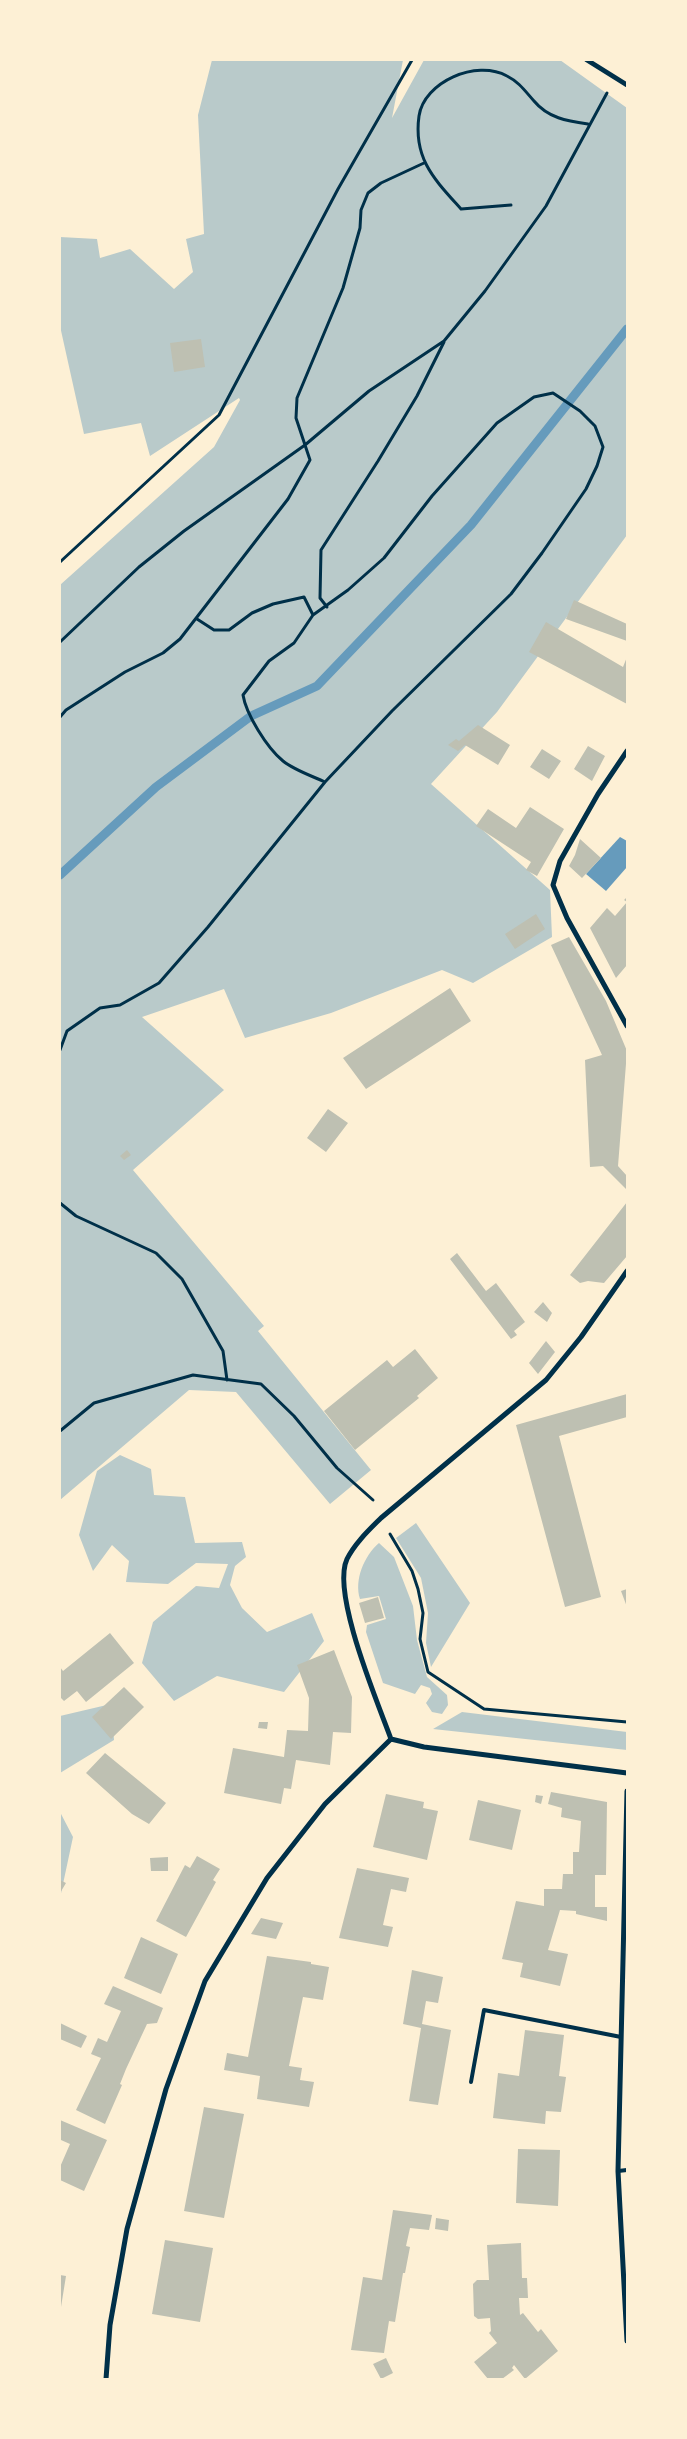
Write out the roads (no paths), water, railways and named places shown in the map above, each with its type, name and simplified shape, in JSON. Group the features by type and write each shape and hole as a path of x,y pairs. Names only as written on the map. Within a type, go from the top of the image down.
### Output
{"street":[{"path":"587,60 627,85"},
{"path":"627,751 598,794 560,861 553,885 567,918 627,1026"},
{"path":"391,1740 350,1619 344,1587 346,1561 364,1535 381,1518 546,1380 581,1336 627,1272"},
{"path":"622,1278 627,1283"},
{"path":"391,1740 424,1747 627,1773"},
{"path":"106,2379 110,2325 127,2229 166,2089 205,1981 267,1878 325,1804 391,1740"},
{"path":"627,1791 618,2170 627,2340"}],"lane":[{"path":"471,2082 484,2010 621,2037"},
{"path":"618,2170 627,2170"}],"water":[{"path":"620,837 627,841 627,867 606,891 586,874"}],"waterway":[{"path":"60,875 156,787 251,716 317,686 471,525 627,329"}]}
